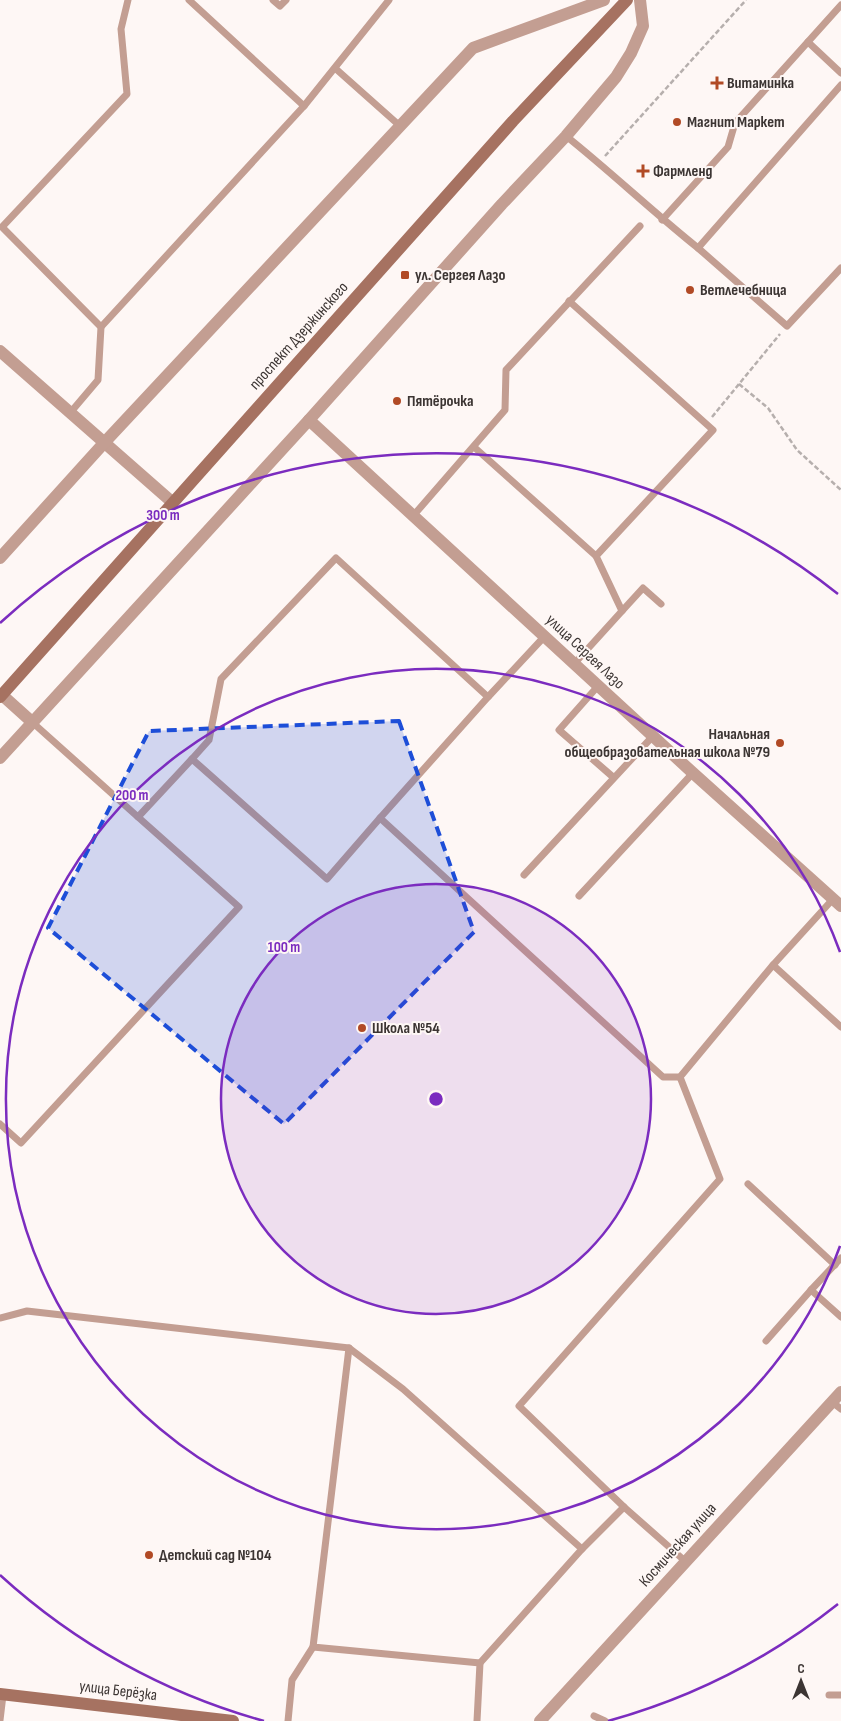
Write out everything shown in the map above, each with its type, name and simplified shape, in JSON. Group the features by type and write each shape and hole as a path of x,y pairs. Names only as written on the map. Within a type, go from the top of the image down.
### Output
{"main road":[{"name":"проспект Дзержинского","path":"1,696 512,121 627,0"},
{"name":"улица Берёзка","path":"1,1694 232,1721"}],"street":[{"path":"0,558 104,443 473,48 604,0"},
{"path":"0,758 309,420 502,204 566,136 616,77 632,53 643,26 640,0"},
{"path":"0,351 172,502"},
{"name":"улица Сергея Лазо","path":"309,420 837,903"},
{"path":"1,696 32,722"},
{"name":"Космическая улица","path":"540,1721 686,1561 836,1405 841,1392"}],"lane":[{"path":"100,327 2,227 127,94 121,29 128,0"},
{"path":"189,0 304,106"},
{"path":"273,0 280,6 286,0"},
{"path":"70,413 98,380 100,327 304,106 389,0"},
{"path":"662,220 728,147 735,123 841,5"},
{"path":"808,42 841,74"},
{"path":"336,68 400,126"},
{"path":"698,248 841,85"},
{"path":"566,136 787,326 841,268"},
{"path":"413,516 505,410 506,370 640,226"},
{"path":"569,301 713,430 596,556"},
{"path":"474,447 596,556 622,611"},
{"path":"138,817 209,740 221,679 336,558 488,697"},
{"path":"574,664 643,588 661,604"},
{"path":"192,759 327,879 488,697 544,637"},
{"path":"598,686 558,730 613,777"},
{"path":"0,1124 21,1142 239,907 32,722"},
{"path":"524,875 653,736"},
{"path":"579,896 693,773"},
{"path":"380,818 663,1078 680,1077 773,965 837,903"},
{"path":"773,965 841,1027"},
{"path":"680,1077 720,1179 519,1406 624,1507 686,1561"},
{"path":"748,1184 835,1265"},
{"path":"766,1341 841,1258"},
{"path":"811,1290 841,1317"},
{"path":"0,1318 27,1311 349,1348 403,1389 582,1549"},
{"path":"288,1721 292,1680 313,1647 349,1348"},
{"path":"477,1721 480,1663 582,1549 624,1507"},
{"path":"313,1647 480,1663"},
{"path":"0,1720 1,1694"},
{"path":"829,1695 841,1695"},
{"path":"594,1716 605,1721"}],"path":[{"path":"598,162 746,0"},
{"path":"706,424 787,326"},
{"path":"740,384 768,408 797,450 841,490"}],"highlighted area":[{"path":"399,721 474,932 284,1124 48,928 149,731"}],"place":[{"name":"Витаминка","path":"717,83"},
{"name":"Магнит Маркет","path":"677,122"},
{"name":"Фармленд","path":"643,171"},
{"name":"ул. Сергея Лазо","path":"405,275"},
{"name":"Ветлечебница","path":"690,290"},
{"name":"Пятёрочка","path":"397,401"},
{"name":"Начальная общеобразовательная школа №79","path":"780,743"},
{"name":"Школа №54","path":"362,1028"},
{"name":"Детский сад №104","path":"149,1555"}]}
